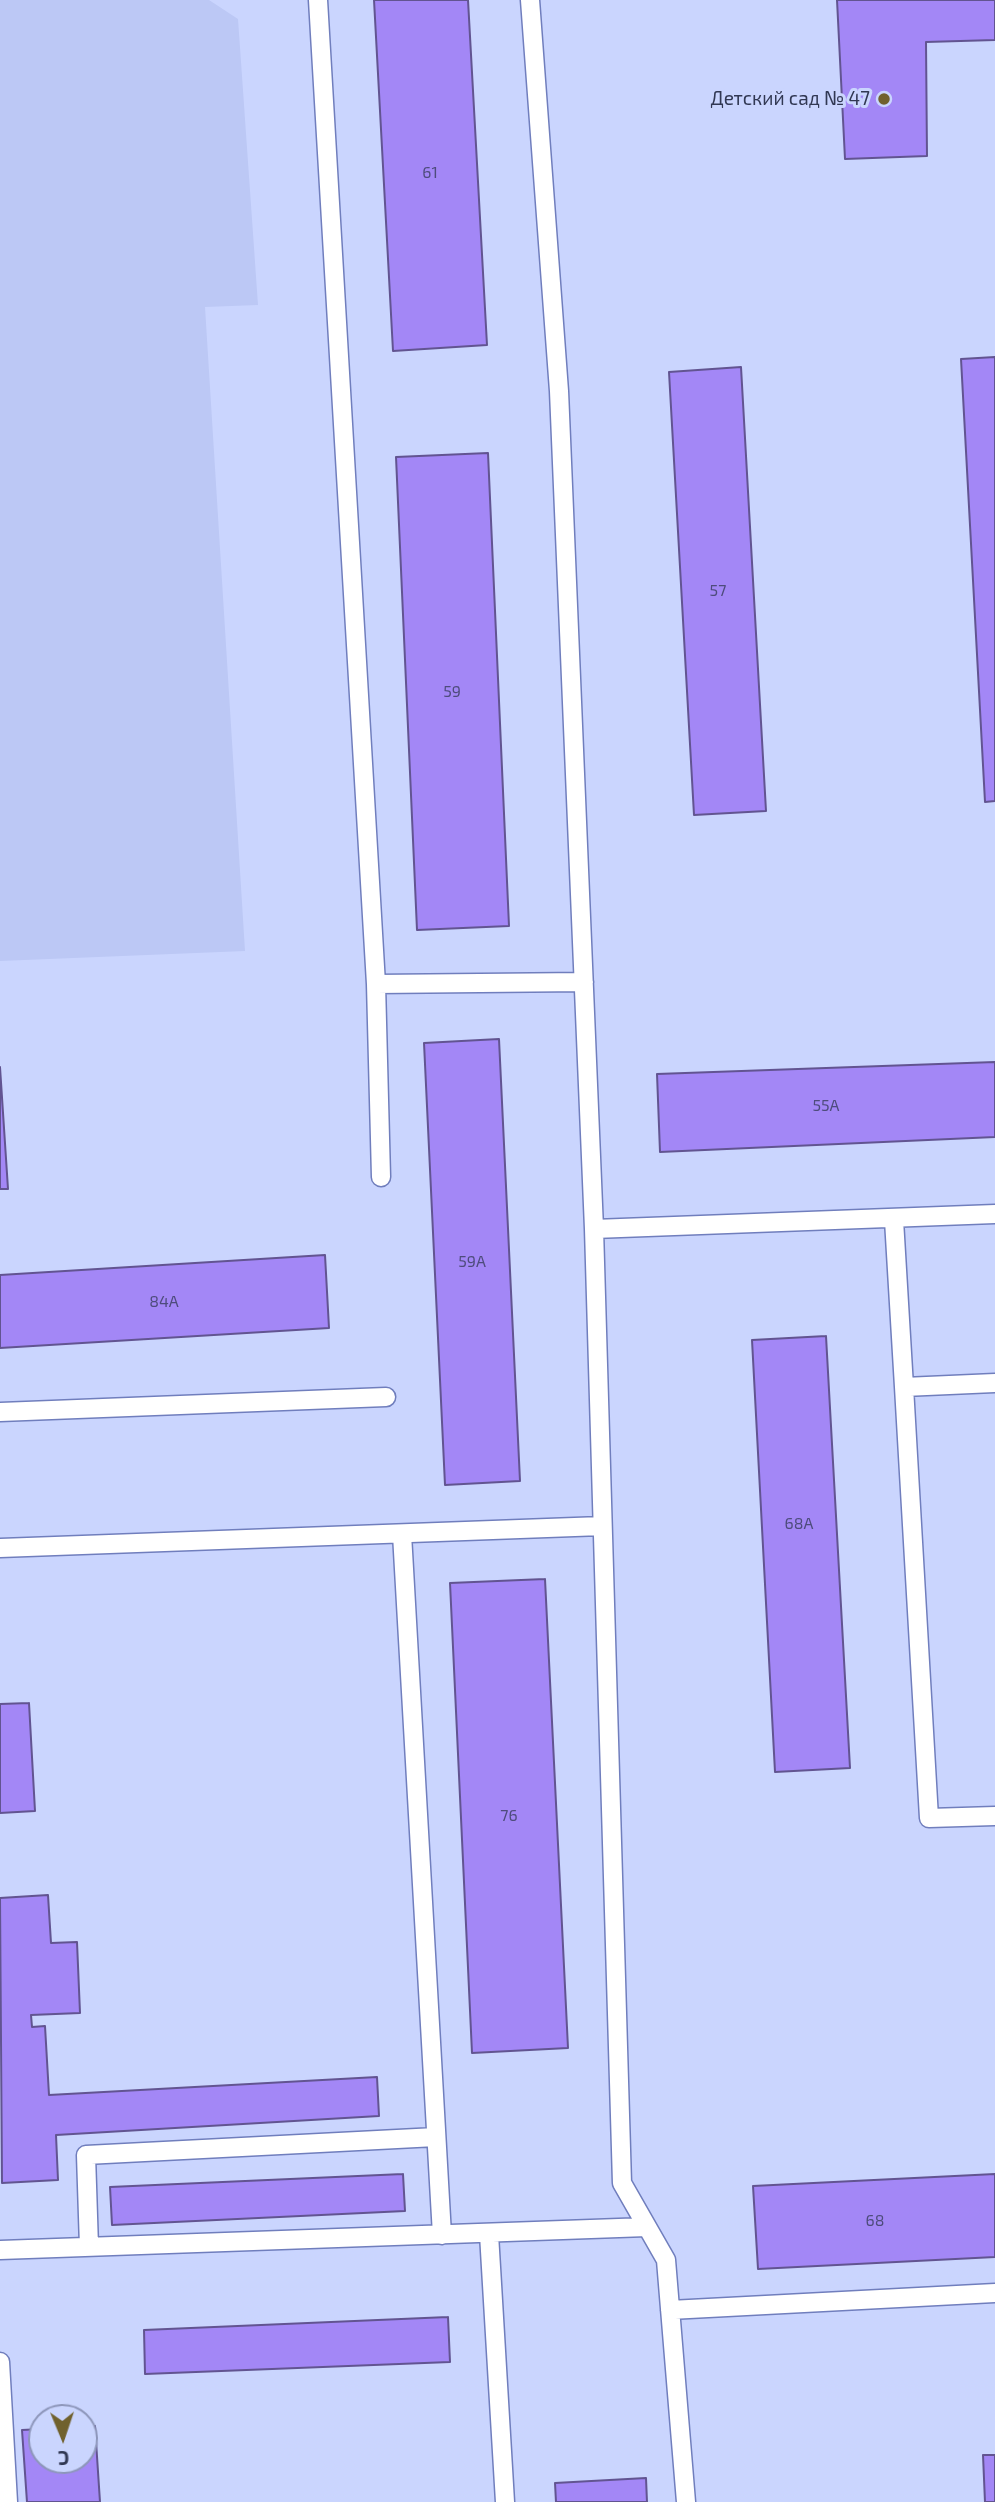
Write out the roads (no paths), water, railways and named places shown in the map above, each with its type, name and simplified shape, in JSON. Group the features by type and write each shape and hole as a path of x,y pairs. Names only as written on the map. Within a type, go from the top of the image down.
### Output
{"lane":[{"path":"318,0 376,984 381,1177"},
{"path":"530,0 559,391 584,982 594,1229 622,2183 666,2260 686,2502"},
{"path":"376,984 584,982"},
{"path":"594,1229 894,1220 995,1214"},
{"path":"894,1220 929,1818 995,1816"},
{"path":"904,1387 995,1383"},
{"path":"0,1412 386,1397"},
{"path":"0,1548 602,1525"},
{"path":"402,1534 442,2235"},
{"path":"89,2247 86,2155 436,2137"},
{"path":"0,2250 647,2227"},
{"path":"489,2234 505,2502"},
{"path":"670,2310 995,2293"},
{"path":"0,2362 8,2502"}],"place":[{"name":"Детский сад № 47","path":"884,99"}]}
